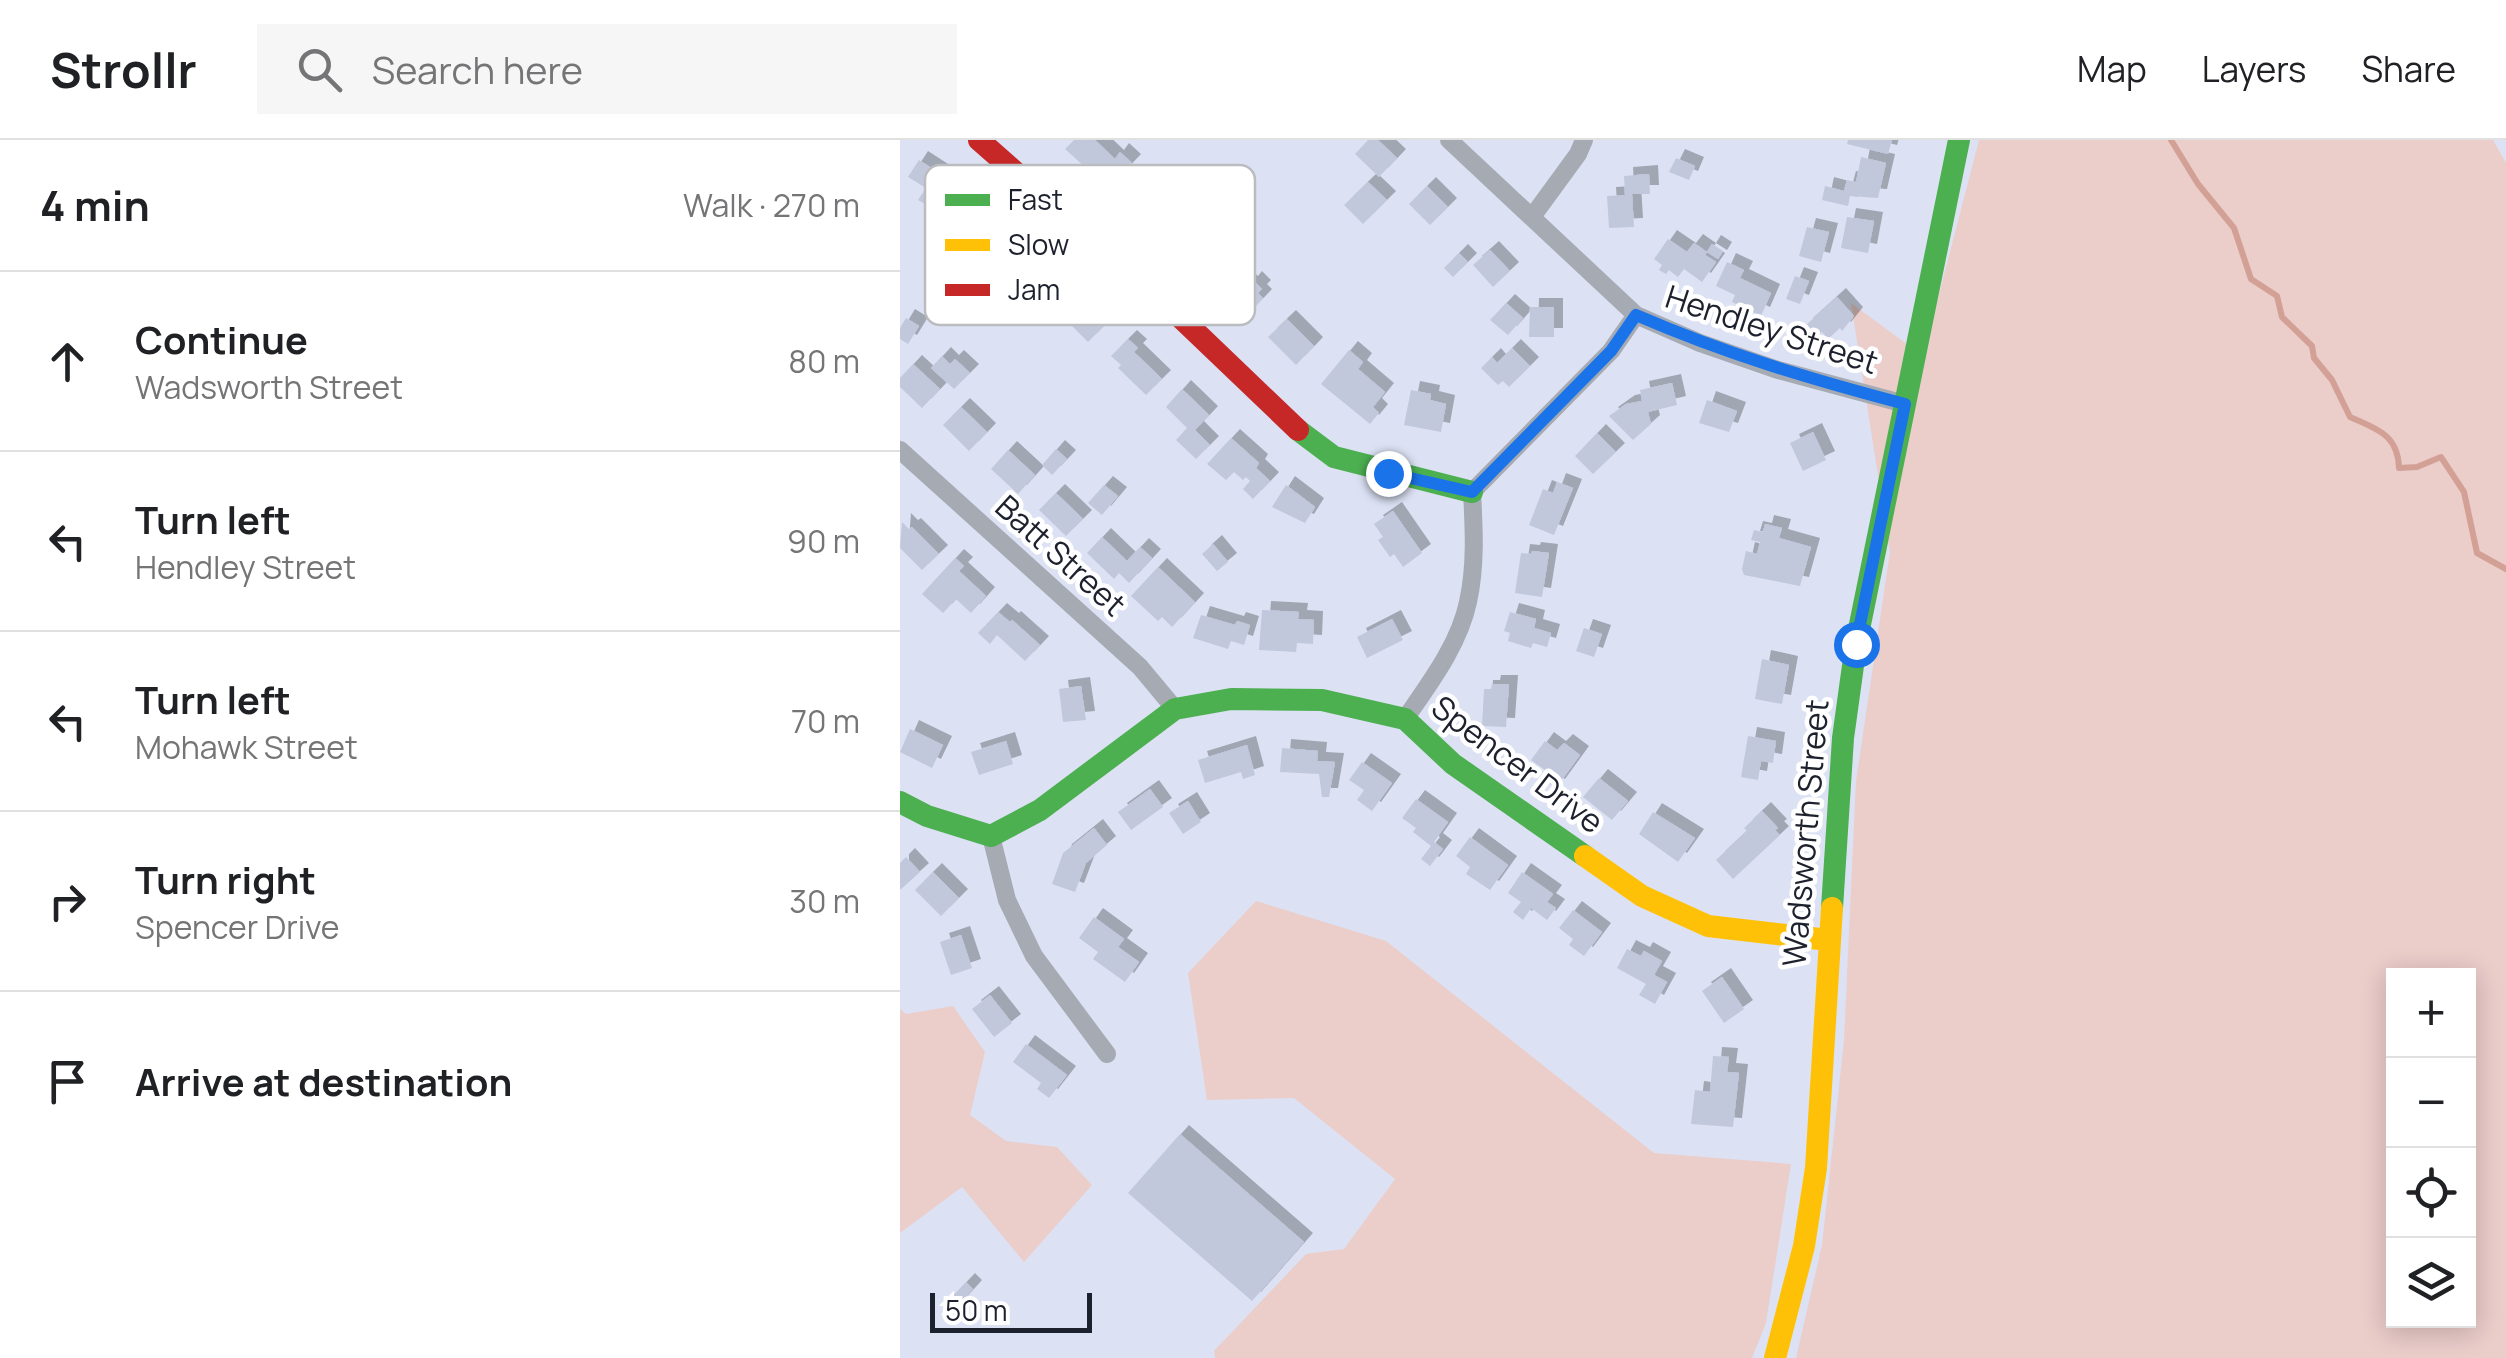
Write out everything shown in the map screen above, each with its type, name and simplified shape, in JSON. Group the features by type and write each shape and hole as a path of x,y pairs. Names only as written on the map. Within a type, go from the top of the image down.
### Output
{"street":[{"path":"979,140 1007,165"},
{"name":"Hendley Street","path":"1449,140 1636,315 1778,370 1905,404"},
{"path":"1532,217 1584,140"},
{"name":"Wadsworth Street","path":"1775,1358 1804,1246 1816,1168 1842,738 1856,644 1959,140"},
{"path":"1405,720 1442,666 1468,604 1474,542 1472,492 1611,351 1636,315"},
{"path":"1188,325 1301,432 1334,457 1472,492"},
{"name":"Batt Street","path":"900,450 1140,667 1175,709"},
{"name":"Spencer Drive","path":"991,836 1040,810 1175,709 1231,699 1322,700 1405,720 1453,764 1642,896 1708,926 1828,940"},
{"path":"900,802 928,816 991,836 1008,900 1034,956 1107,1054"}],"shaded area":[{"path":"1979,140 2493,140 2506,163 2506,1358 1796,1358 1822,1245 1844,1040 1856,781 1890,552 1851,303 1923,356"},
{"path":"1256,901 1386,941 1654,1153 1791,1164 1766,1323 1752,1358 1215,1358 1214,1351 1306,1254 1344,1249 1395,1179 1294,1098 1207,1100 1188,973"},
{"path":"953,1006 985,1052 970,1115 1006,1141 1057,1147 1092,1185 1024,1262 962,1187 900,1233 900,1009 906,1014"}],"building":[{"path":"1074,140 1095,140 1115,159 1120,152 1132,163 1083,165 1065,149"},
{"path":"1368,140 1378,140 1397,158 1379,177 1355,154"},
{"path":"1848,140 1892,140 1888,154 1847,144"},
{"path":"1861,157 1886,163 1878,198 1850,196 1848,206 1822,200 1825,186 1844,191 1847,180 1856,182"},
{"path":"1676,158 1695,166 1689,180 1669,172"},
{"path":"919,160 927,165 925,187 908,177"},
{"path":"1649,174 1650,194 1632,194 1634,227 1609,228 1607,196 1625,195 1624,176"},
{"path":"1368,182 1387,200 1363,224 1344,205"},
{"path":"1427,186 1448,207 1430,225 1409,204"},
{"path":"1847,217 1874,221 1868,253 1841,248"},
{"path":"1807,227 1829,232 1821,262 1799,256"},
{"path":"1668,239 1687,252 1694,243 1716,262 1702,282 1684,269 1678,277 1669,270 1666,274 1659,270 1662,265 1654,259"},
{"path":"1712,244 1723,251 1718,259 1707,252"},
{"path":"1490,250 1510,271 1493,287 1473,265"},
{"path":"1459,253 1468,262 1453,277 1444,268"},
{"path":"1727,262 1744,270 1740,278 1771,293 1761,316 1732,302 1735,295 1716,286"},
{"path":"1795,276 1809,281 1800,304 1786,299"},
{"path":"1255,282 1262,289 1258,293 1263,298 1255,306"},
{"path":"1837,297 1854,316 1842,331 1840,328 1828,339 1822,332 1815,339 1804,327"},
{"path":"1506,303 1523,318 1508,335 1490,320"},
{"path":"1530,307 1554,307 1554,337 1529,337"},
{"path":"906,318 919,326 908,344 900,339 900,328"},
{"path":"1287,319 1314,346 1296,365 1268,337"},
{"path":"1071,325 1105,325 1088,342"},
{"path":"1128,339 1138,348 1134,352 1162,379 1146,395 1111,356"},
{"path":"1512,348 1530,366 1509,387 1503,381 1498,385 1481,368 1492,357 1497,363"},
{"path":"1349,350 1363,362 1358,369 1385,392 1373,407 1379,413 1370,424 1321,384"},
{"path":"942,356 950,364 955,359 970,373 954,389 931,368"},
{"path":"913,364 940,389 922,408 900,387 900,378"},
{"path":"1672,383 1677,405 1648,412 1651,424 1633,440 1609,416 1626,404 1642,401 1640,390"},
{"path":"1182,389 1209,415 1195,430 1210,445 1196,459 1176,440 1187,428 1166,407"},
{"path":"1411,390 1431,394 1430,400 1446,404 1441,432 1404,425"},
{"path":"1707,400 1737,411 1729,432 1699,423"},
{"path":"961,407 987,432 969,451 943,425"},
{"path":"1813,432 1826,460 1803,471 1790,443"},
{"path":"1597,433 1616,452 1593,474 1575,456"},
{"path":"1231,438 1259,463 1256,468 1270,481 1253,499 1243,489 1250,481 1246,477 1243,480 1234,472 1226,480 1207,464"},
{"path":"1056,449 1067,459 1052,475 1042,465"},
{"path":"1008,450 1035,475 1018,494 991,469"},
{"path":"1557,482 1573,488 1554,535 1529,525 1543,489 1553,493"},
{"path":"1104,485 1118,496 1102,515 1088,503"},
{"path":"1286,485 1315,507 1305,523 1272,507"},
{"path":"1056,493 1083,519 1066,536 1039,510"},
{"path":"1393,511 1422,553 1403,567 1378,540 1383,537 1374,524"},
{"path":"902,522 939,554 922,570 900,548"},
{"path":"1765,524 1782,528 1779,538 1811,547 1800,586 1744,575 1746,551 1757,554 1760,542 1751,540 1754,530 1763,532"},
{"path":"1102,537 1127,561 1140,547 1152,558 1129,583 1119,573 1114,579 1087,553"},
{"path":"1213,544 1228,562 1217,571 1202,554"},
{"path":"1521,553 1549,553 1542,597 1515,593"},
{"path":"955,558 964,566 959,571 986,596 971,613 956,599 943,613 922,594"},
{"path":"1158,567 1195,602 1172,627 1162,617 1158,621 1131,596"},
{"path":"1262,610 1299,612 1298,619 1314,620 1313,644 1297,643 1296,652 1259,650"},
{"path":"998,612 1040,645 1025,661 997,635 990,644 978,633"},
{"path":"1510,612 1536,619 1534,628 1551,633 1547,647 1533,643 1531,648 1508,641 1510,633 1504,631"},
{"path":"1201,615 1250,625 1244,645 1231,641 1228,649 1193,638"},
{"path":"1392,619 1403,640 1367,658 1357,637"},
{"path":"1584,628 1602,634 1594,657 1576,651"},
{"path":"1762,659 1789,665 1782,704 1755,699"},
{"path":"1492,684 1509,684 1506,727 1482,726 1484,689 1491,689"},
{"path":"1081,686 1086,720 1063,722 1059,689"},
{"path":"910,729 943,745 932,768 900,752"},
{"path":"1748,736 1776,741 1773,763 1761,761 1758,780 1741,777"},
{"path":"1006,741 1013,764 979,775 971,752"},
{"path":"1545,741 1557,750 1564,743 1580,755 1556,788 1540,776 1545,770 1531,760"},
{"path":"1247,745 1255,775 1243,779 1241,772 1205,783 1198,760"},
{"path":"1282,748 1318,751 1317,761 1335,762 1329,797 1322,797 1319,774 1280,772"},
{"path":"1362,762 1392,783 1372,811 1357,800 1364,790 1349,780"},
{"path":"1599,778 1628,801 1612,820 1583,797"},
{"path":"1150,789 1163,807 1131,830 1118,812"},
{"path":"1416,799 1448,822 1434,842 1443,849 1430,866 1421,859 1431,846 1402,818"},
{"path":"1188,801 1201,822 1183,834 1169,813"},
{"path":"1762,811 1780,835 1733,879 1716,860"},
{"path":"1653,812 1695,838 1678,862 1639,834"},
{"path":"1094,828 1107,845 1086,863 1075,892 1052,884 1063,853"},
{"path":"1470,837 1508,865 1490,890 1466,874 1470,867 1456,856"},
{"path":"906,857 920,872 900,890 900,863"},
{"path":"933,872 959,898 941,916 915,890"},
{"path":"1522,872 1553,894 1547,902 1556,908 1547,920 1531,908 1523,920 1513,912 1521,902 1508,893"},
{"path":"1573,910 1602,932 1584,956 1569,945 1573,939 1559,928"},
{"path":"1094,917 1124,939 1118,947 1139,962 1125,982 1093,959 1098,952 1079,938"},
{"path":"961,935 972,968 951,975 940,942"},
{"path":"1627,949 1641,956 1644,951 1662,961 1654,975 1667,982 1655,1004 1639,995 1646,984 1617,968"},
{"path":"1722,977 1744,1009 1724,1023 1702,991"},
{"path":"990,995 1012,1023 994,1037 972,1009"},
{"path":"1026,1044 1067,1075 1049,1098 1037,1089 1041,1083 1013,1062"},
{"path":"1713,1056 1729,1057 1727,1072 1739,1073 1733,1127 1691,1124 1695,1090 1710,1092"},
{"path":"1180,1134 1304,1242 1252,1301 1128,1193"},
{"path":"966,1282 973,1289 956,1308 948,1301"}],"waterway":[{"path":"2171,140 2198,184 2234,228 2251,279 2277,296 2282,317 2312,346 2314,358 2332,380 2350,417 2377,429 2390,440 2399,468 2417,467 2441,457 2464,492 2477,553 2506,569"}],"traffic: fast":[{"path":"1832,908 1843,738 1856,644 1959,140"},
{"path":"1298,430 1334,457 1472,492"},
{"path":"900,802 927,816 991,836 1040,810 1175,709 1231,699 1322,700 1405,719 1453,764 1585,856"}],"traffic: slow":[{"path":"1585,856 1642,896 1708,926 1828,940"},
{"path":"1775,1358 1804,1246 1816,1168 1832,908"}],"traffic: jam":[{"path":"979,140 1007,165"},
{"path":"1188,325 1298,430"}],"route":[{"path":"1388,473 1472,492 1611,351 1636,315 1778,370 1905,404 1856,644"}]}
